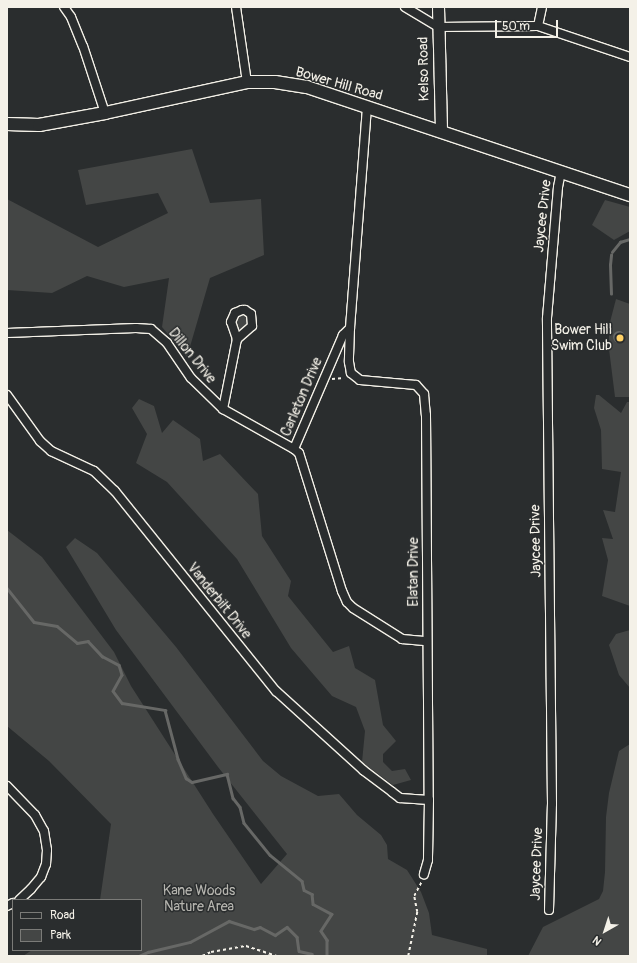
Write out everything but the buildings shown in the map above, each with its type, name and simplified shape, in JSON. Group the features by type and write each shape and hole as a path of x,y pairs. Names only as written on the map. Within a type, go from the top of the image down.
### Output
{"main road":[{"name":"Bower Hill Road","path":"7,124 39,125 105,113 247,82 275,82 307,87 630,195"}],"street":[{"path":"64,7 71,17 83,46 105,113"},
{"path":"236,7 247,82"},
{"path":"405,7 438,27 538,26 630,57"},
{"name":"Kelso Road","path":"438,7 441,131"},
{"path":"538,26 542,7"},
{"name":"Carleton Drive","path":"367,107 350,328 343,335 294,449 299,453 342,591 347,602 353,608 402,639 427,641"},
{"name":"Jaycee Drive","path":"549,910 552,804 547,318 558,187 561,172"},
{"name":"Dillon Drive","path":"7,333 136,328 151,329 159,334 167,343 191,378 223,409 294,449"},
{"name":"Elatan Drive","path":"350,328 349,362 351,373 360,380 416,385 424,394 426,415 429,800 428,860 424,874"},
{"path":"223,409 237,340"},
{"name":"Vanderbilt Drive","path":"7,395 40,441 51,451 94,471 115,491 276,691 363,770 400,798 429,800"},
{"path":"7,786 35,815 44,831 47,850 46,864 41,877 32,889 20,899"}],"path":[{"path":"330,378 344,378"},
{"path":"408,956 411,932 417,912 414,896 424,874"},
{"path":"202,956 211,952 246,946 277,956"}],"green space":[{"path":"192,149 210,203 261,199 264,255 210,278 187,357 162,327 169,278 124,287 87,276 52,293 7,290 7,199 98,247 168,213 158,193 86,205 78,170"},
{"path":"605,200 630,207 630,231 614,240 592,225"},
{"name":"Bower Hill Swim Club","path":"616,299 630,304 630,397 615,397 609,349 609,326"},
{"path":"243,315 247,317 249,324 240,331 236,321 239,316"},
{"path":"596,395 599,395 621,413 627,402 630,402 630,606 602,596 608,560 602,538 613,539 603,510 615,512 621,472 602,469 601,430 594,408"},
{"path":"139,399 154,406 162,433 173,420 200,439 203,461 220,454 258,494 262,536 291,581 288,596 333,652 349,646 355,668 375,680 383,725 396,741 383,754 383,762 392,771 405,769 411,780 393,785 362,762 365,731 356,707 332,696 291,648 237,559 167,482 136,463 147,434 132,408"},
{"name":"Kane Woods Nature Area","path":"7,530 42,557 114,652 131,686 213,814 261,884 287,854 218,767 116,630 66,547 75,538 97,553 176,647 263,761 281,776 318,796 339,794 357,815 381,835 387,845 388,859 407,870 421,892 429,913 432,935 487,949 487,956 23,956 30,951 142,951 142,899 100,899 111,824 49,761 7,726"},
{"path":"630,630 630,688 619,675 609,645 616,634"},
{"path":"630,744 630,956 528,956 543,927 599,899 603,891 605,872 606,817 609,793 619,751"}],"shaded area":[{"path":"621,331 624,332 624,342 617,343 614,342 613,335 614,332"}],"waterway":[{"path":"612,252 620,242 630,239"},
{"path":"611,255 611,294"},
{"path":"7,588 34,622 57,626 77,643 88,641 102,656 119,665 122,675 113,691 122,703 165,710 178,759 186,778 192,782 227,774 233,798 240,807 244,823 270,855 302,881 304,890 312,894 313,904 332,914 321,931 327,940 327,956"},
{"path":"139,956 148,952 190,942 229,921 254,929 260,927 275,935 287,927 297,937 299,951 312,954 311,956"}],"place":[{"name":"Bower Hill Swim Club","path":"620,338"}]}
